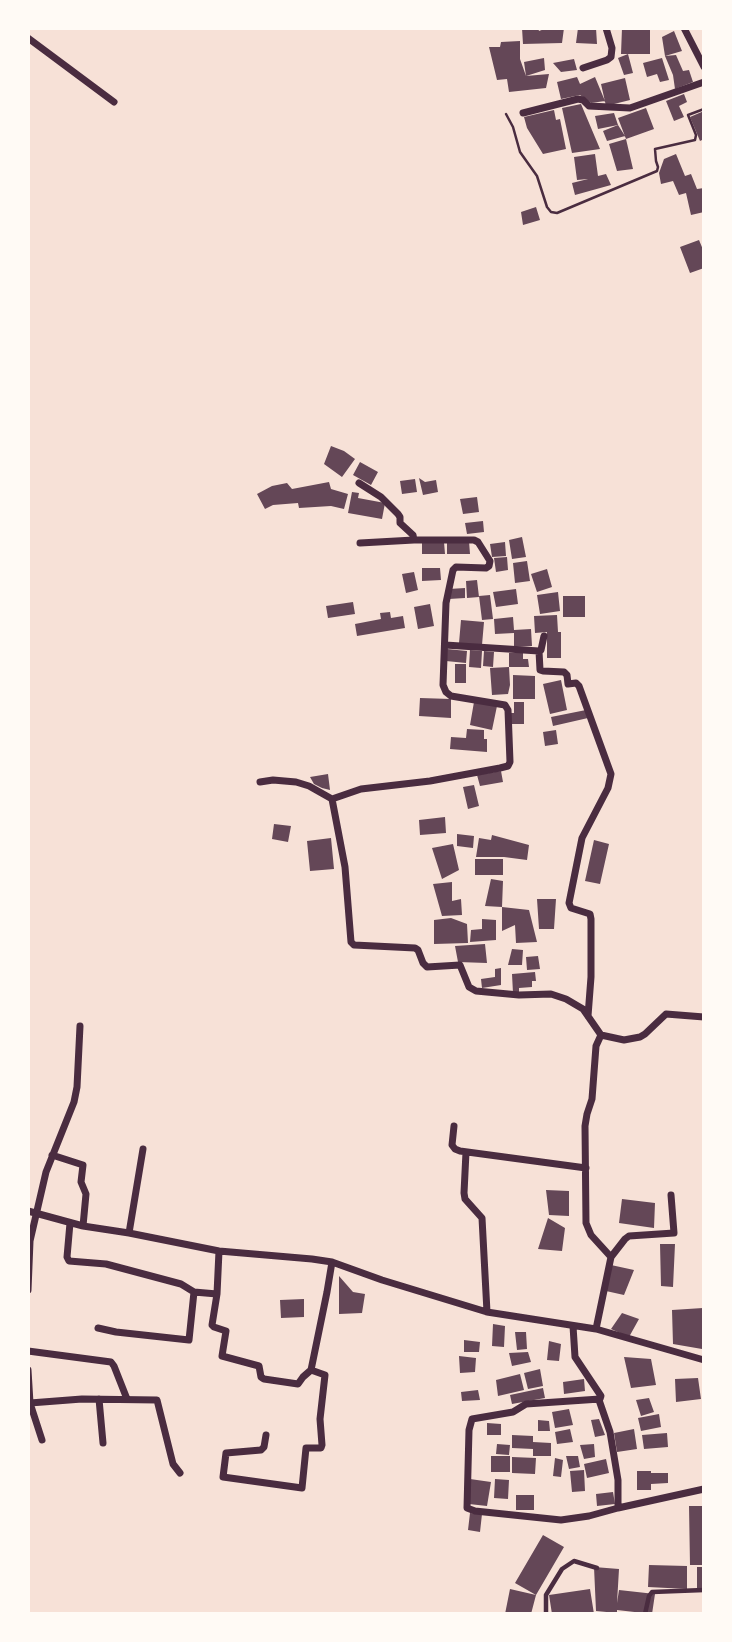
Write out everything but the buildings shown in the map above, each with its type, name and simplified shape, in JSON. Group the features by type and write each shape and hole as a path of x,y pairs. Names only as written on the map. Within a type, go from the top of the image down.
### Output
{"street":[{"path":"583,68 611,57 612,48 606,28"},
{"path":"684,28 704,67"},
{"path":"28,38 114,102"},
{"path":"523,113 578,99 589,106 629,108 704,82"},
{"path":"359,483 381,497 398,514 400,523 414,540"},
{"path":"260,782 296,782 332,799 361,789 430,781 508,766 510,762 507,708 500,703 455,697 447,693 443,685 446,603 453,569 488,567 489,561 478,542 414,540 360,543"},
{"path":"544,636 539,651 540,670 564,672 568,684 576,683 579,686 611,774 608,788 582,838 569,903 571,908 590,914 591,919 588,1017"},
{"path":"445,645 539,651"},
{"path":"332,799 345,867 352,943 415,948 427,967 460,965 469,987 477,991 519,995 551,994 575,1003 601,1035 624,1040 645,1034 666,1014 704,1017"},
{"path":"28,1290 32,1213 74,1102 80,1026"},
{"path":"601,1035 595,1050 592,1099 587,1114 586,1223 596,1242 611,1257"},
{"path":"454,1126 453,1147 466,1152 586,1168"},
{"path":"129,1233 143,1149"},
{"path":"466,1152 464,1197 482,1218 487,1312"},
{"path":"52,1155 83,1165 81,1182 86,1194 83,1226"},
{"path":"596,1329 611,1257 629,1236 674,1233 671,1195"},
{"path":"32,1213 83,1226 219,1251 332,1262 405,1288 487,1312 596,1329 704,1360"},
{"path":"70,1223 66,1257 69,1261 106,1264 181,1284 194,1292 217,1294"},
{"path":"219,1251 212,1325 226,1331 222,1356 259,1366 264,1379 298,1384 311,1370 332,1262"},
{"path":"98,1328 189,1340 194,1292"},
{"path":"573,1326 575,1357 601,1396 599,1400 608,1424 618,1479 618,1508"},
{"path":"28,1351 111,1362 127,1399"},
{"path":"28,1370 30,1403 43,1440"},
{"path":"266,1435 261,1450 227,1453 223,1477 302,1488 306,1448 321,1448 322,1445 320,1419 325,1375 311,1370"},
{"path":"30,1403 82,1399 155,1399 158,1401 173,1464 180,1473"},
{"path":"99,1399 103,1443"},
{"path":"599,1400 526,1404 513,1412 472,1419 469,1430 466,1507 475,1511 561,1520 704,1489"}],"lane":[{"path":"546,1614 546,1595 562,1569 574,1561 597,1568"},
{"path":"645,1614 652,1592 704,1590"}],"path":[{"path":"506,114 520,152 537,176 547,207 551,212 557,213 657,171 655,149 695,139 696,135 688,116 704,109"}]}
